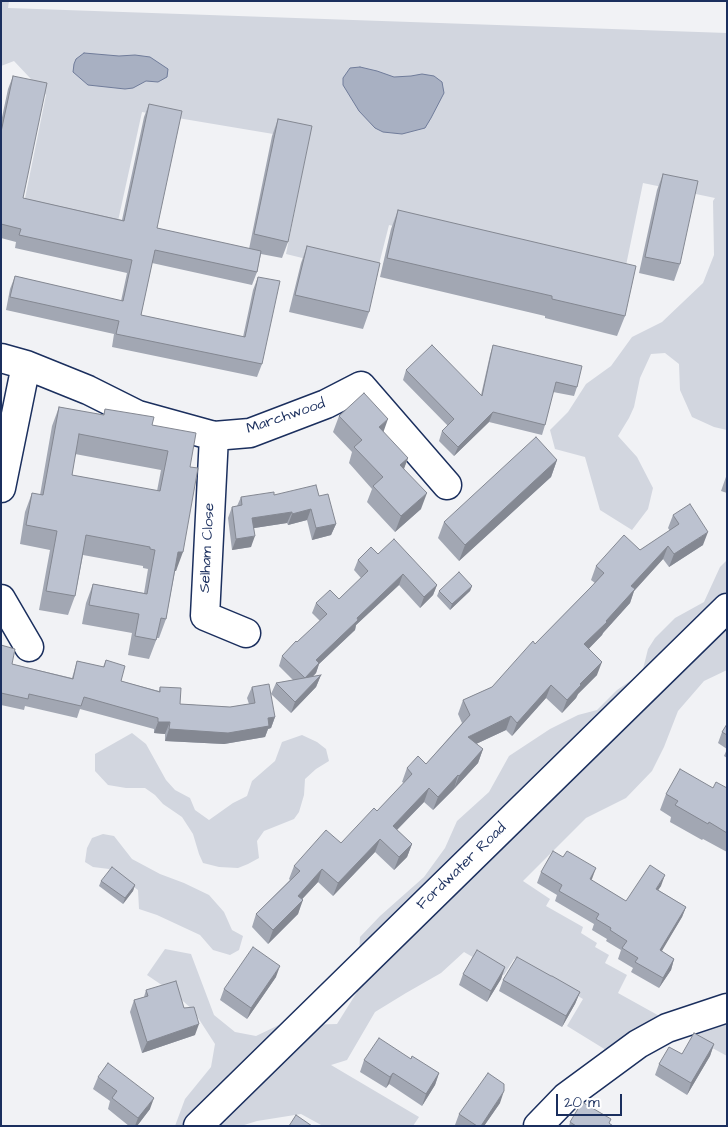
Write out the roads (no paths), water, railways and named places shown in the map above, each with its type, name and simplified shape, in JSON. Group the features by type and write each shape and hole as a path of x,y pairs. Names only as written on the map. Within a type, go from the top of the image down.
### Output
{"street":[{"name":"Marchwood","path":"14,362 88,390 138,416 214,436 250,432 326,404 361,386 447,485"},
{"path":"1,488 14,362"},
{"name":"Selham Close","path":"214,436 205,616 246,633"},
{"path":"1,599 29,647"},
{"name":"Fordwater Road","path":"198,1126 727,608"},
{"path":"538,1126 566,1097 638,1044 667,1028 727,1008"}],"water":[{"path":"84,53 150,57 168,69 167,77 158,82 146,81 133,88 125,89 88,85 73,72 76,59"},
{"path":"360,67 394,77 422,74 434,76 442,82 444,93 425,128 402,134 383,132 375,128 359,111 343,85 343,78 350,68"}]}
